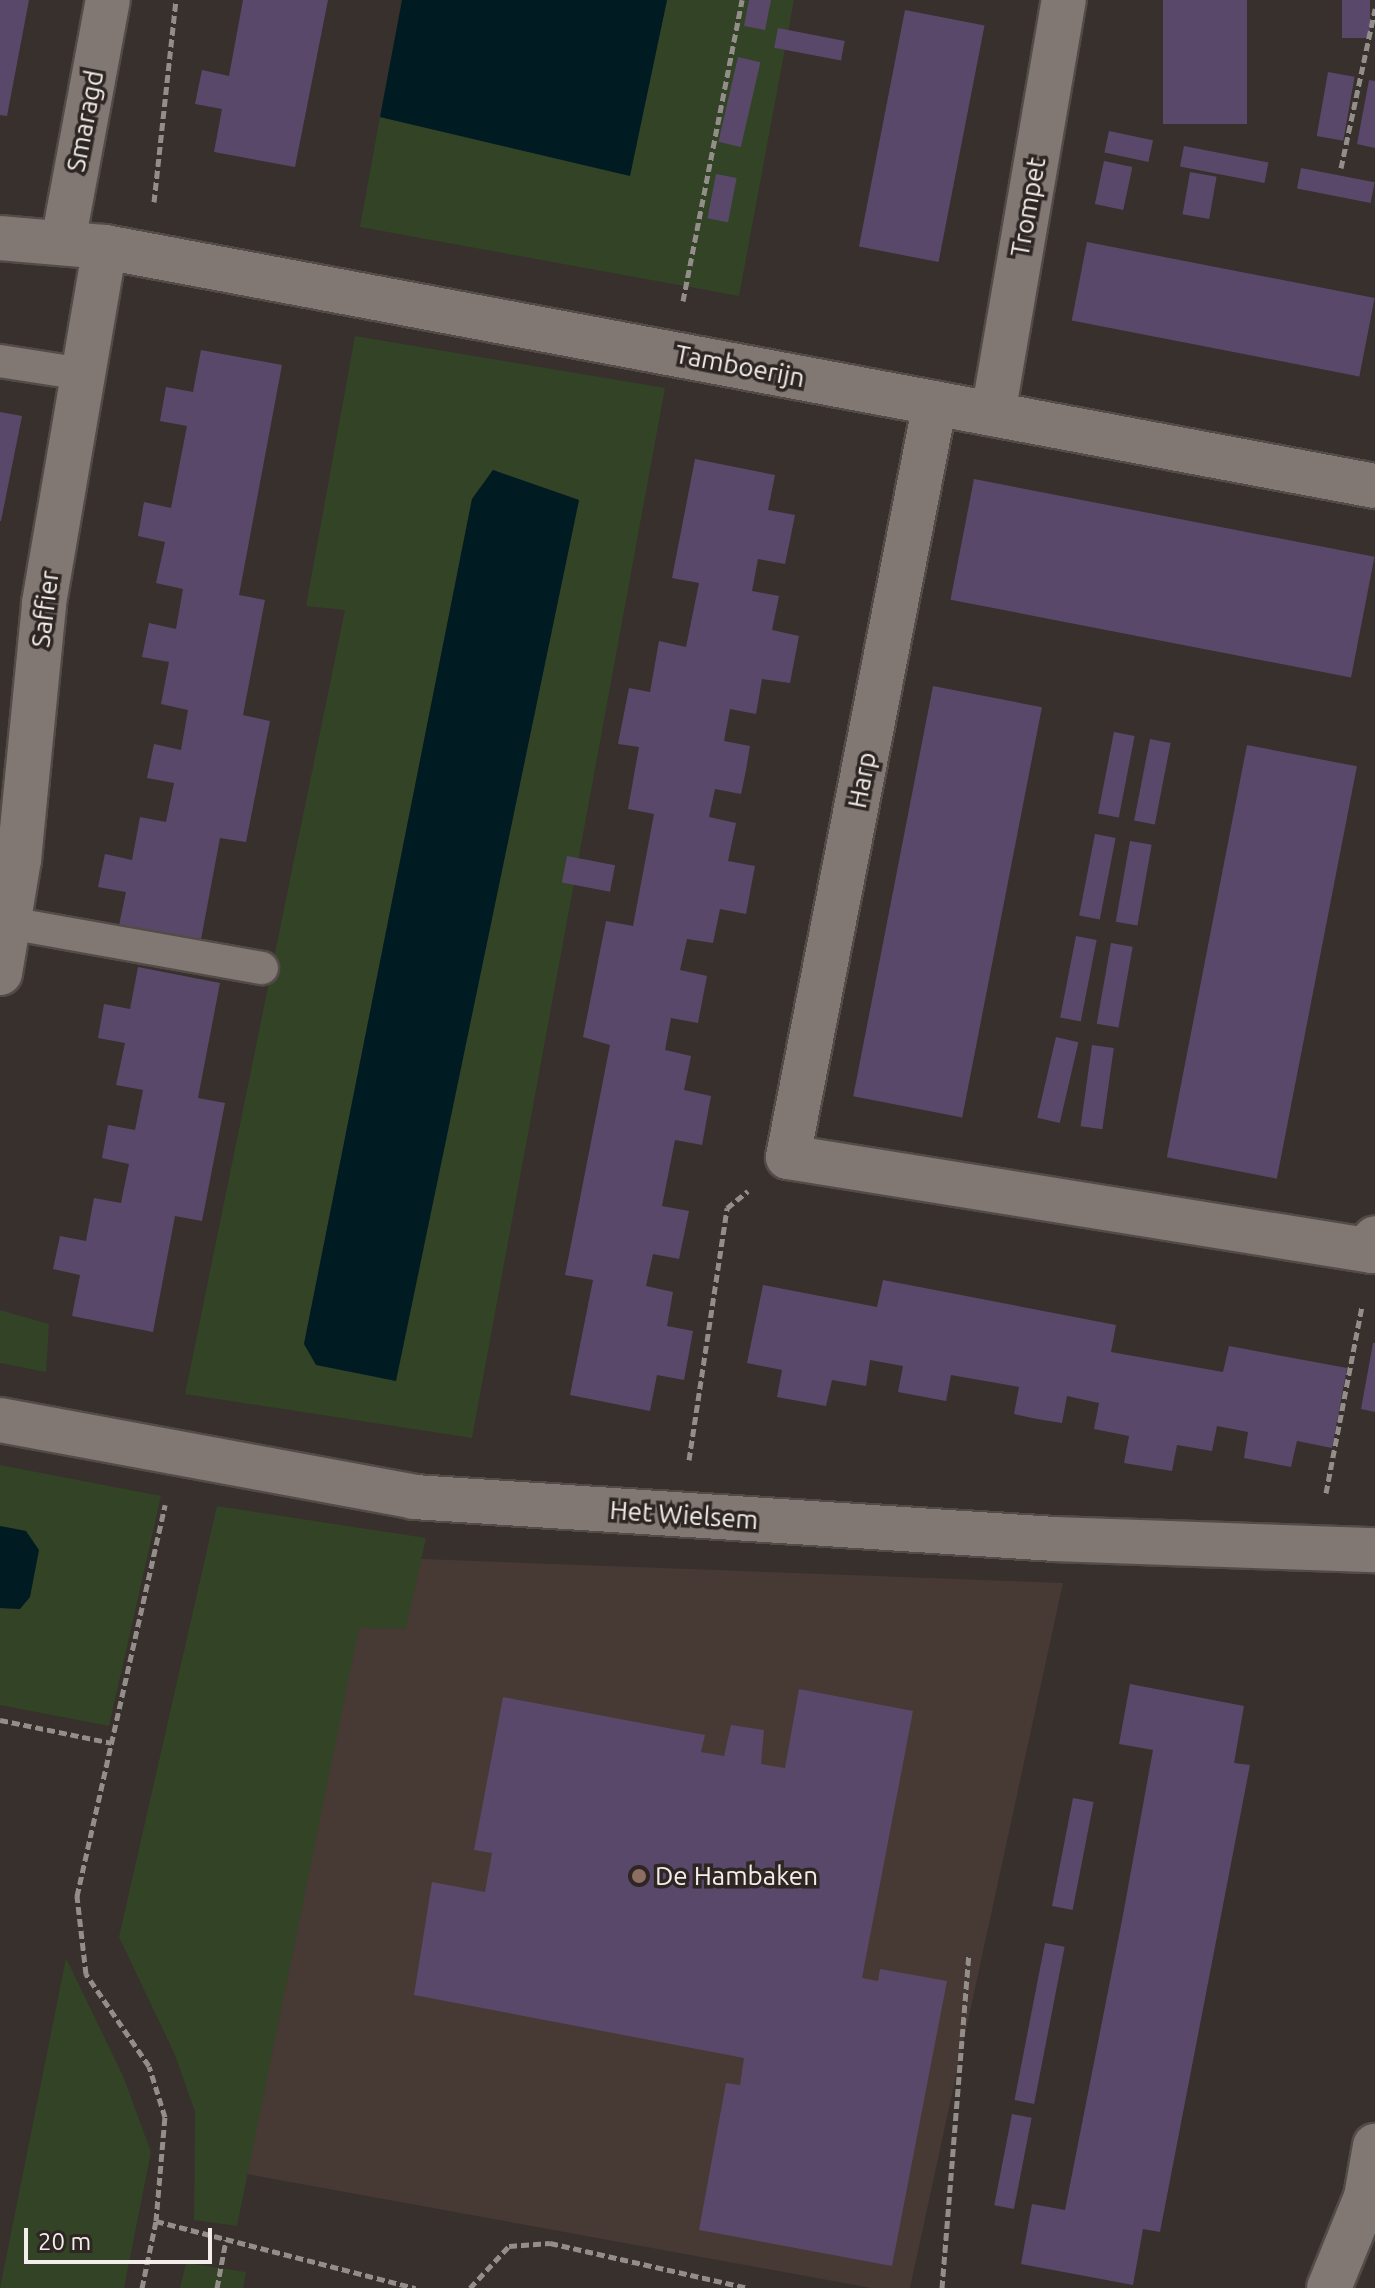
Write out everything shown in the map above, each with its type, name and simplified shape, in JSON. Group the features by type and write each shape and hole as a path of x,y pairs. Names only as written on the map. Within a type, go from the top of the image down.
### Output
{"street":[{"name":"Smaragd","path":"63,242 108,0"},
{"name":"Trompet","path":"993,414 1064,0"},
{"name":"Tamboerijn","path":"0,238 105,247 1375,486"},
{"name":"Saffier","path":"0,973 9,923 44,603 105,247"},
{"name":"Harp","path":"788,1157 935,403"},
{"path":"788,1157 1374,1245"},
{"name":"Het Wielsem","path":"0,1420 414,1497 1054,1539 1375,1550"},
{"path":"1329,2288 1366,2197 1375,2146"}],"lane":[{"path":"0,361 83,374"},
{"path":"9,923 262,968"}],"path":[{"path":"148,255 176,0"},
{"path":"673,354 742,0"},
{"path":"1341,168 1375,9"},
{"path":"681,1515 727,1208 788,1157"},
{"path":"1315,1549 1374,1245"},
{"path":"142,2288 156,2221 165,2117 149,2066 86,1974 77,1896 176,1454"},
{"path":"0,1720 112,1743"},
{"path":"942,2288 969,1954"},
{"path":"156,2221 416,2288"},
{"path":"217,2288 226,2240"},
{"path":"470,2288 509,2246 550,2243 748,2288"}],"shaded area":[{"name":"De Hambaken","path":"343,1556 1063,1583 910,2288 871,2288 219,2169"}],"green space":[{"path":"667,0 794,0 739,296 360,227 380,117 629,175"},
{"path":"355,336 665,388 472,1438 185,1394 345,610 306,606","holes":["493,470 579,500 395,1381 304,1344 472,499"]},
{"path":"0,1310 49,1324 46,1372 0,1363"},
{"path":"0,1465 161,1496 109,1726 0,1705 0,1608 20,1609 26,1531 0,1526"},
{"path":"217,1506 426,1538 406,1629 359,1628 237,2226 194,2220 195,2112 175,2055 119,1937"},
{"path":"66,1958 123,2076 151,2152 124,2288 0,2288"},
{"path":"186,2263 246,2272 243,2288 180,2288"}],"water":[{"path":"402,0 667,0 630,176 380,117"},
{"path":"493,470 579,500 396,1381 316,1365 304,1344 472,499"},
{"path":"0,1526 26,1531 39,1550 30,1597 20,1609 0,1608"}],"building":[{"path":"0,0 29,0 7,116 0,115"},
{"path":"243,0 328,0 295,167 214,152 222,109 195,104 202,70 229,76"},
{"path":"749,0 771,0 765,30 744,26"},
{"path":"1163,0 1247,0 1247,124 1163,124"},
{"path":"1342,0 1370,0 1370,38 1342,38"},
{"path":"905,10 985,25 939,262 859,247"},
{"path":"778,28 845,41 841,61 774,48"},
{"path":"738,57 760,62 741,147 718,142"},
{"path":"1328,72 1355,77 1343,141 1317,136"},
{"path":"1369,80 1375,81 1375,148 1357,144"},
{"path":"1109,131 1153,140 1148,162 1104,153"},
{"path":"1184,146 1268,162 1264,183 1180,167"},
{"path":"1104,161 1132,167 1123,210 1095,204"},
{"path":"1301,168 1375,182 1371,203 1297,189"},
{"path":"1190,172 1217,177 1209,219 1183,214"},
{"path":"716,174 737,178 728,222 707,218"},
{"path":"1087,242 1375,298 1359,376 1072,321"},
{"path":"201,350 282,365 239,595 265,600 243,715 270,721 246,842 220,838 199,950 117,935 126,892 98,887 105,854 132,860 140,817 166,822 174,783 147,778 154,744 181,750 188,710 161,704 169,662 142,657 149,623 176,629 183,589 156,583 165,542 138,536 144,502 171,508 187,426 160,421 166,387 193,392"},
{"path":"0,412 22,416 1,521 0,521"},
{"path":"695,459 775,475 768,510 795,515 785,564 758,559 752,591 779,596 772,630 799,636 790,683 762,679 756,714 730,709 724,741 750,746 746,770 741,794 715,789 709,817 736,823 728,861 755,866 746,914 720,909 713,943 687,939 680,970 707,976 698,1023 671,1018 665,1050 691,1056 684,1090 711,1096 702,1145 675,1140 662,1206 689,1211 679,1259 653,1254 646,1286 673,1292 667,1326 693,1331 684,1380 657,1375 650,1411 570,1395 593,1280 565,1275 610,1045 583,1037 606,921 633,926 654,814 628,809 639,747 618,744 629,688 650,692 659,641 686,647 699,583 672,578"},
{"path":"974,479 1375,557 1351,678 951,600"},
{"path":"933,686 1042,707 962,1117 853,1096"},
{"path":"1114,732 1135,736 1119,817 1098,813"},
{"path":"1150,739 1171,743 1155,824 1134,820"},
{"path":"1247,745 1357,766 1277,1179 1167,1157"},
{"path":"1095,834 1116,838 1100,919 1079,915"},
{"path":"1130,841 1152,845 1137,926 1116,922"},
{"path":"567,856 615,865 610,892 562,883"},
{"path":"1076,936 1097,940 1081,1021 1060,1017"},
{"path":"1111,943 1133,947 1118,1028 1097,1024"},
{"path":"138,967 220,983 198,1098 225,1103 202,1221 175,1216 153,1332 72,1316 80,1275 53,1269 60,1236 86,1241 94,1198 121,1203 129,1164 102,1158 108,1125 135,1130 143,1090 116,1085 125,1043 98,1038 104,1004 130,1009"},
{"path":"1056,1037 1078,1042 1060,1123 1037,1118"},
{"path":"1092,1045 1114,1048 1102,1129 1081,1126"},
{"path":"883,1280 1116,1325 1111,1352 1223,1372 1229,1346 1347,1368 1332,1448 1297,1441 1291,1467 1244,1458 1248,1432 1217,1426 1212,1451 1177,1445 1172,1471 1124,1463 1129,1436 1094,1429 1099,1403 1067,1396 1062,1423 1037,1419 1014,1414 1019,1387 951,1375 946,1401 898,1392 903,1366 870,1360 866,1386 832,1380 826,1406 777,1397 782,1370 747,1363 763,1285 877,1307"},
{"path":"1375,1343 1375,1412 1361,1409"},
{"path":"1130,1684 1244,1706 1234,1763 1250,1765 1160,2232 1143,2229 1133,2285 1021,2264 1032,2204 1065,2210 1123,1915 1153,1750 1119,1744"},
{"path":"799,1689 913,1711 862,1978 878,1981 880,1969 947,1981 892,2266 699,2230 726,2083 740,2085 744,2058 414,1995 432,1882 485,1892 492,1853 474,1850 503,1697 705,1735 701,1752 724,1756 731,1725 764,1730 761,1764 785,1768"},
{"path":"1073,1798 1094,1802 1073,1910 1052,1906"},
{"path":"1045,1943 1065,1947 1034,2104 1014,2100"},
{"path":"1012,2114 1032,2118 1014,2209 994,2205"}],"place":[{"name":"De Hambaken","path":"639,1876"}]}
